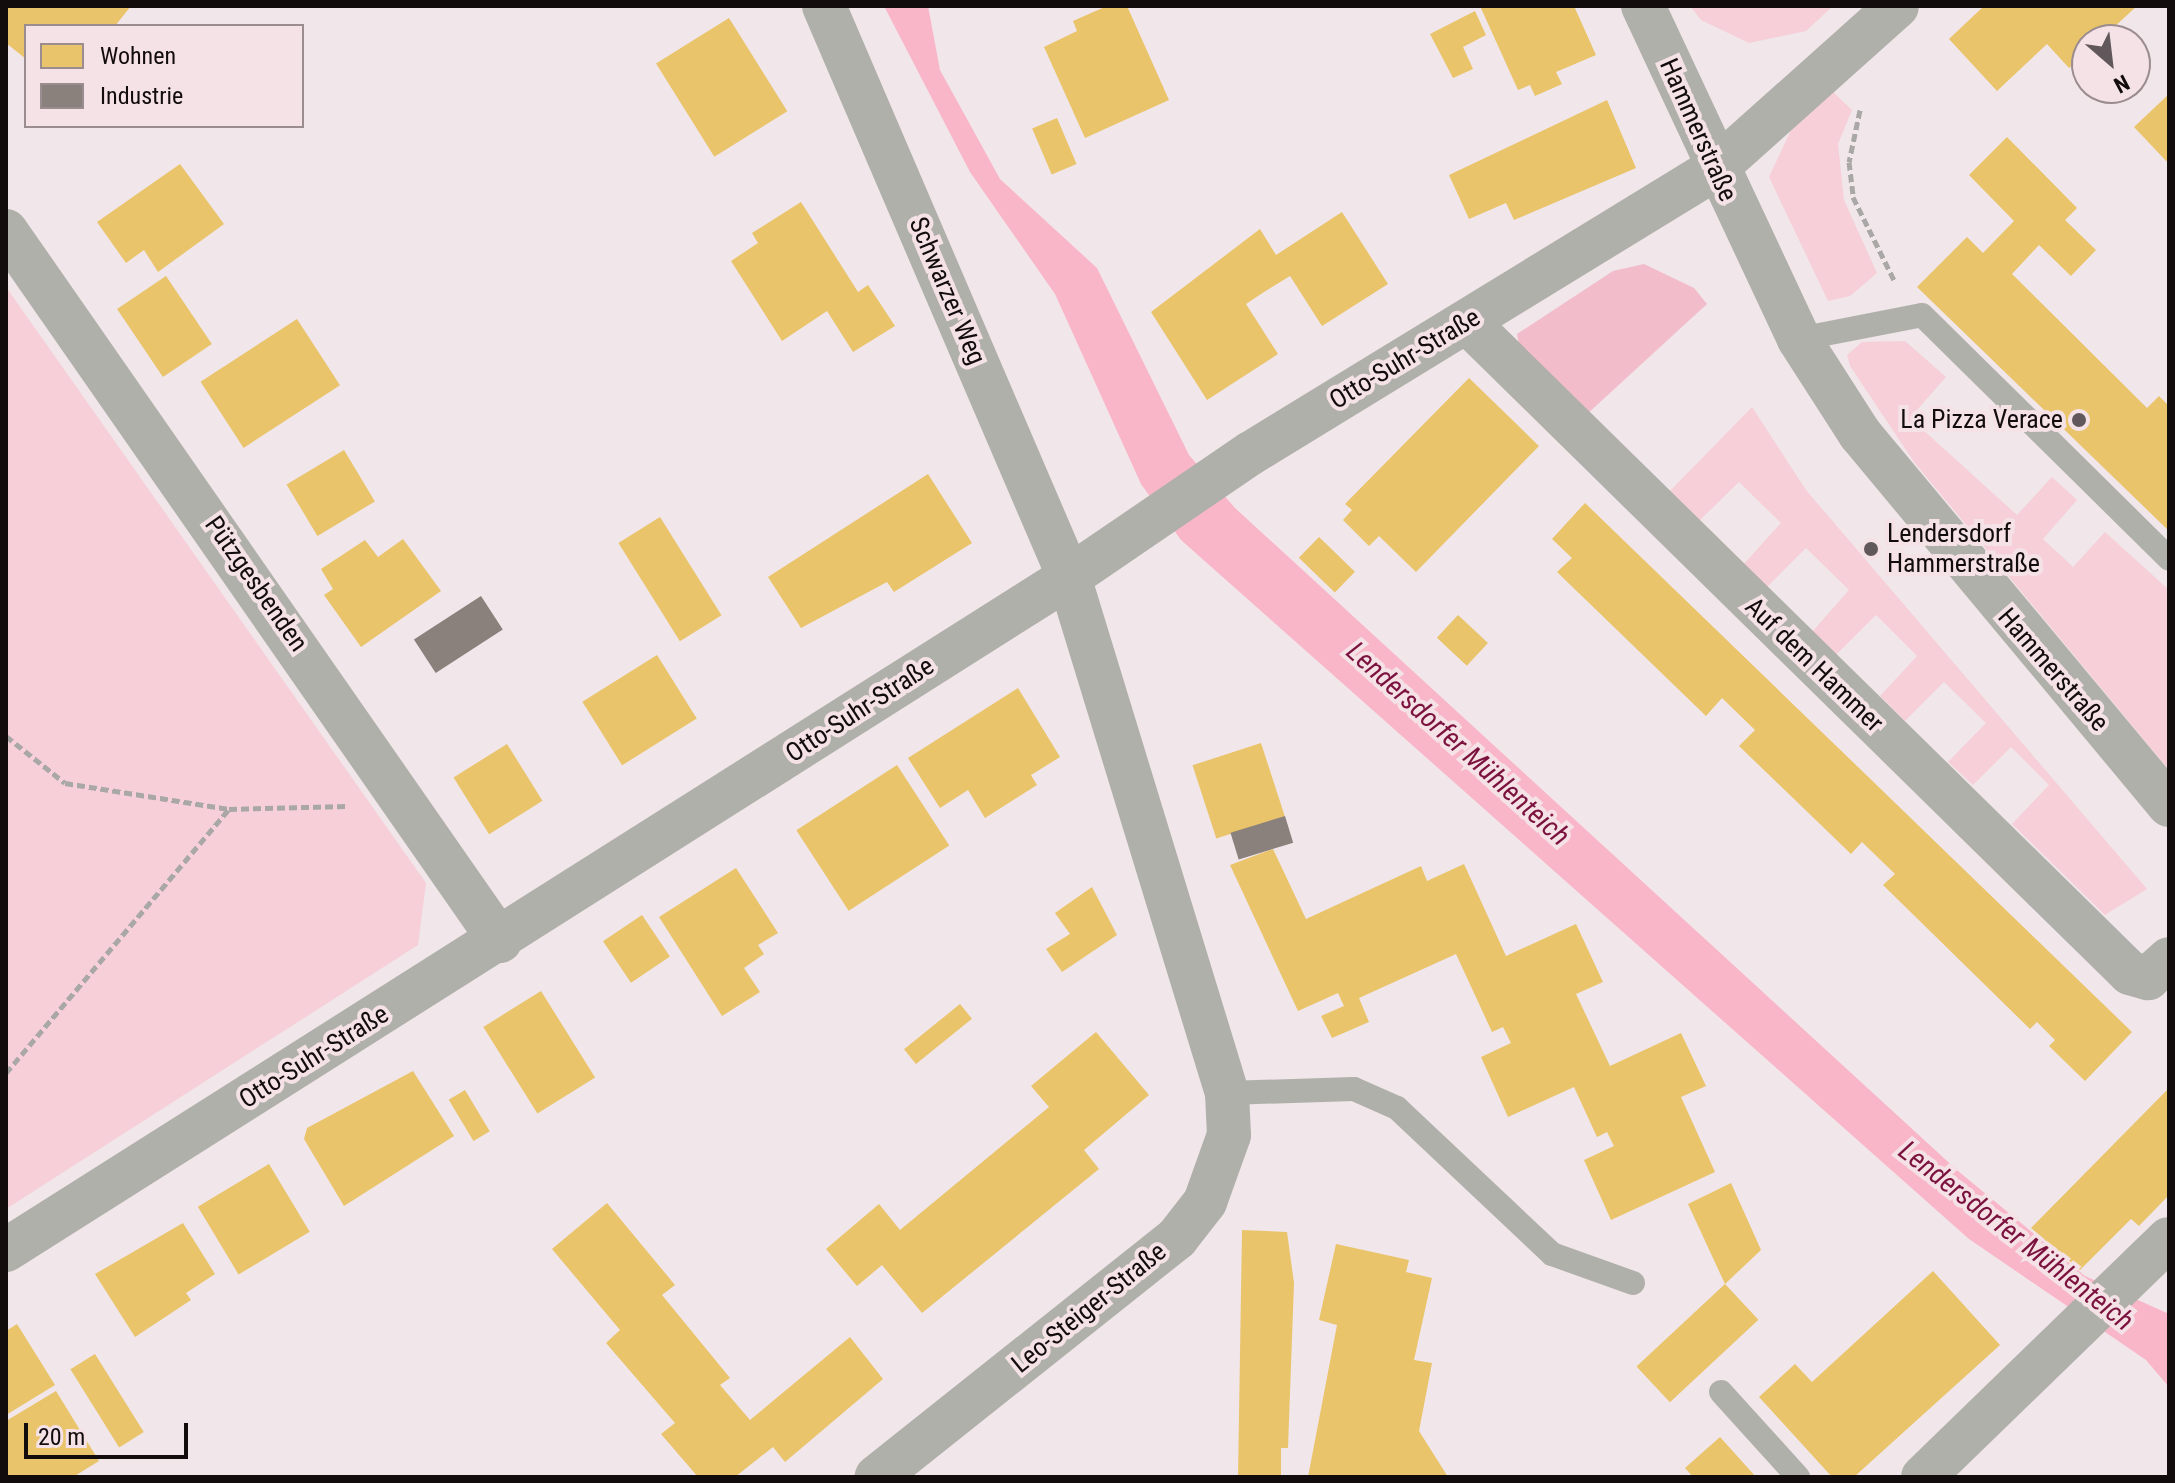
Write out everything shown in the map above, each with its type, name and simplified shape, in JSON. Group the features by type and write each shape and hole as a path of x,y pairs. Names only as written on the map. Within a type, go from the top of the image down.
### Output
{"street":[{"name":"Schwarzer Weg","path":"824,6 1069,577"},
{"name":"Hammerstraße","path":"1643,6 1715,169 1799,339 1922,516 2169,805"},
{"name":"Otto-Suhr-Straße","path":"6,1250 500,941 1069,577 1251,453 1715,169 1897,6"},
{"name":"Pützgesbenden","path":"6,231 500,941"},
{"name":"Auf dem Hammer","path":"1467,322 2130,973 2148,978 2169,959"},
{"name":"Leo-Steiger-Straße","path":"876,1477 1177,1238 1220,1170 1229,1135 1227,1093 1069,577"},
{"path":"1923,1477 2169,1239"}],"lane":[{"path":"1799,339 1922,315 2169,559"},
{"path":"1227,1093 1354,1089 1397,1108 1552,1254 1633,1283"},
{"path":"1721,1392 1798,1477"}],"path":[{"path":"1860,110 1849,162 1853,197 1894,280 1922,315"},
{"path":"6,736 65,783 229,809 408,805"},
{"path":"6,1073 229,809"}],"shaded area":[{"path":"1690,6 1833,6 1806,31 1749,43 1701,20"},
{"path":"1833,92 1852,110 1838,144 1844,200 1877,273 1850,296 1828,301 1769,177 1791,130"},
{"path":"1644,264 1694,288 1707,304 1586,415 1519,346 1517,334 1613,271"},
{"path":"6,287 426,883 418,945 6,1209"},
{"path":"1905,341 1946,377 1910,418 2017,515 2052,477 2077,500 2043,539 2073,567 2105,532 2169,590 2169,770 1914,462 1850,366 1847,355 1862,342"},
{"path":"1752,407 1806,490 2147,889 2105,915 2012,824 2049,785 2011,747 1973,785 1948,762 1986,723 1944,682 1905,721 1880,696 1917,656 1876,615 1836,655 1812,632 1849,590 1806,548 1766,588 1742,566 1781,523 1739,482 1699,521 1668,493"}],"water":[{"name":"Lendersdorfer Mühlenteich","path":"884,6 928,6 940,70 1000,179 1097,268 1189,455 1235,508 1958,1171 2085,1276 2169,1314 2169,1387 2146,1360 1969,1239 1181,540 1141,484 1055,294 970,172"}],"building: Wohnen":[{"path":"6,6 131,6 117,24 24,24 24,57 6,43"},
{"path":"1107,6 1127,6 1169,100 1085,138 1044,47 1077,31 1073,21"},
{"path":"1480,6 1574,6 1596,55 1556,72 1562,84 1535,96 1530,85 1518,90"},
{"path":"1984,6 2137,6 2117,24 2071,24 2071,66 2069,68 2047,44 1997,91 1949,39"},
{"path":"1475,11 1486,35 1463,47 1473,69 1453,78 1430,34"},
{"path":"729,18 787,111 714,157 656,64"},
{"path":"2169,94 2169,164 2134,127"},
{"path":"1607,100 1636,168 1514,220 1506,203 1469,219 1449,175"},
{"path":"1057,118 1077,164 1052,175 1032,129"},
{"path":"2007,137 2077,208 2065,220 2096,250 2071,276 2039,245 2012,274 2147,408 2159,396 2169,406 2169,531 1917,287 1967,237 1983,253 2014,221 1969,175"},
{"path":"180,164 224,224 158,272 144,250 126,263 97,222"},
{"path":"801,202 858,292 868,285 895,326 853,352 827,311 782,341 731,261 758,243 752,233"},
{"path":"1342,212 1388,284 1322,326 1290,276 1264,292 1246,304 1278,354 1207,400 1151,312 1260,229 1276,255"},
{"path":"166,276 212,344 163,377 117,309"},
{"path":"297,319 340,385 244,448 201,382"},
{"path":"1469,378 1539,446 1416,572 1379,536 1369,546 1343,520 1352,510 1345,504"},
{"path":"344,450 375,501 317,536 287,485"},
{"path":"928,474 972,543 894,592 887,582 801,628 768,577"},
{"path":"1585,503 2132,1032 2085,1081 2049,1046 2055,1040 2037,1022 2030,1029 1883,885 1895,874 1862,842 1851,854 1739,746 1755,730 1722,698 1706,716 1557,572 1572,558 1552,539"},
{"path":"660,517 721,615 680,641 618,543"},
{"path":"1319,537 1355,572 1335,593 1299,558"},
{"path":"403,539 441,591 361,647 324,595 333,589 321,569 365,540 378,557"},
{"path":"1458,615 1488,643 1467,666 1437,638"},
{"path":"657,655 697,719 622,765 582,702"},
{"path":"1018,688 1060,757 1031,775 1037,785 985,818 968,790 940,808 908,758"},
{"path":"1261,743 1285,816 1216,838 1193,765"},
{"path":"507,744 543,801 489,834 454,777"},
{"path":"897,765 949,846 849,911 796,830"},
{"path":"1273,849 1306,919 1421,866 1427,881 1464,864 1506,956 1576,924 1603,982 1576,994 1610,1066 1681,1033 1706,1086 1681,1097 1715,1172 1611,1220 1584,1160 1614,1146 1607,1132 1597,1137 1574,1087 1508,1117 1481,1057 1511,1043 1503,1027 1492,1032 1456,954 1359,998 1369,1022 1332,1038 1321,1016 1344,1006 1338,993 1298,1011 1230,865"},
{"path":"736,868 778,933 758,945 764,954 744,968 760,992 722,1016 659,917"},
{"path":"1092,887 1117,935 1062,972 1046,949 1070,934 1055,913"},
{"path":"642,915 670,956 631,983 603,941"},
{"path":"541,991 595,1078 537,1114 483,1027"},
{"path":"960,1004 972,1019 916,1064 904,1049"},
{"path":"1096,1032 1149,1095 1084,1150 1099,1169 922,1313 882,1265 857,1286 826,1249 879,1204 900,1230 1049,1107 1031,1086"},
{"path":"413,1071 454,1136 344,1206 304,1139 307,1128"},
{"path":"2169,1088 2169,1195 2139,1226 2131,1219 2080,1270 2031,1228"},
{"path":"465,1090 490,1131 473,1141 449,1100"},
{"path":"269,1164 310,1232 239,1274 198,1207"},
{"path":"1731,1183 1761,1250 1725,1284 1688,1204"},
{"path":"607,1203 675,1285 662,1295 730,1378 720,1385 750,1420 850,1337 883,1379 785,1462 773,1447 735,1477 698,1477 661,1434 675,1423 606,1343 620,1330 552,1249"},
{"path":"183,1223 215,1274 186,1293 191,1300 135,1337 95,1274"},
{"path":"1242,1230 1287,1232 1294,1283 1288,1448 1281,1448 1281,1477 1238,1477"},
{"path":"1336,1244 1409,1260 1406,1272 1432,1278 1414,1360 1432,1363 1419,1431 1448,1477 1308,1477 1337,1325 1319,1320"},
{"path":"1933,1271 2000,1345 1854,1477 1832,1477 1759,1397 1795,1364 1812,1382"},
{"path":"1725,1284 1758,1320 1670,1402 1637,1367"},
{"path":"17,1324 55,1385 6,1415 6,1331"},
{"path":"95,1354 144,1432 119,1447 70,1369"},
{"path":"56,1391 99,1461 73,1477 6,1477 6,1421"},
{"path":"1720,1437 1756,1477 1693,1477 1685,1468"}],"building: Industrie":[{"path":"481,596 503,630 436,673 414,640"},
{"path":"1285,816 1293,843 1239,859 1230,833"}],"place":[{"name":"La Pizza Verace","path":"2079,420"},
{"name":"Lendersdorf Hammerstraße","path":"1871,549"}]}
